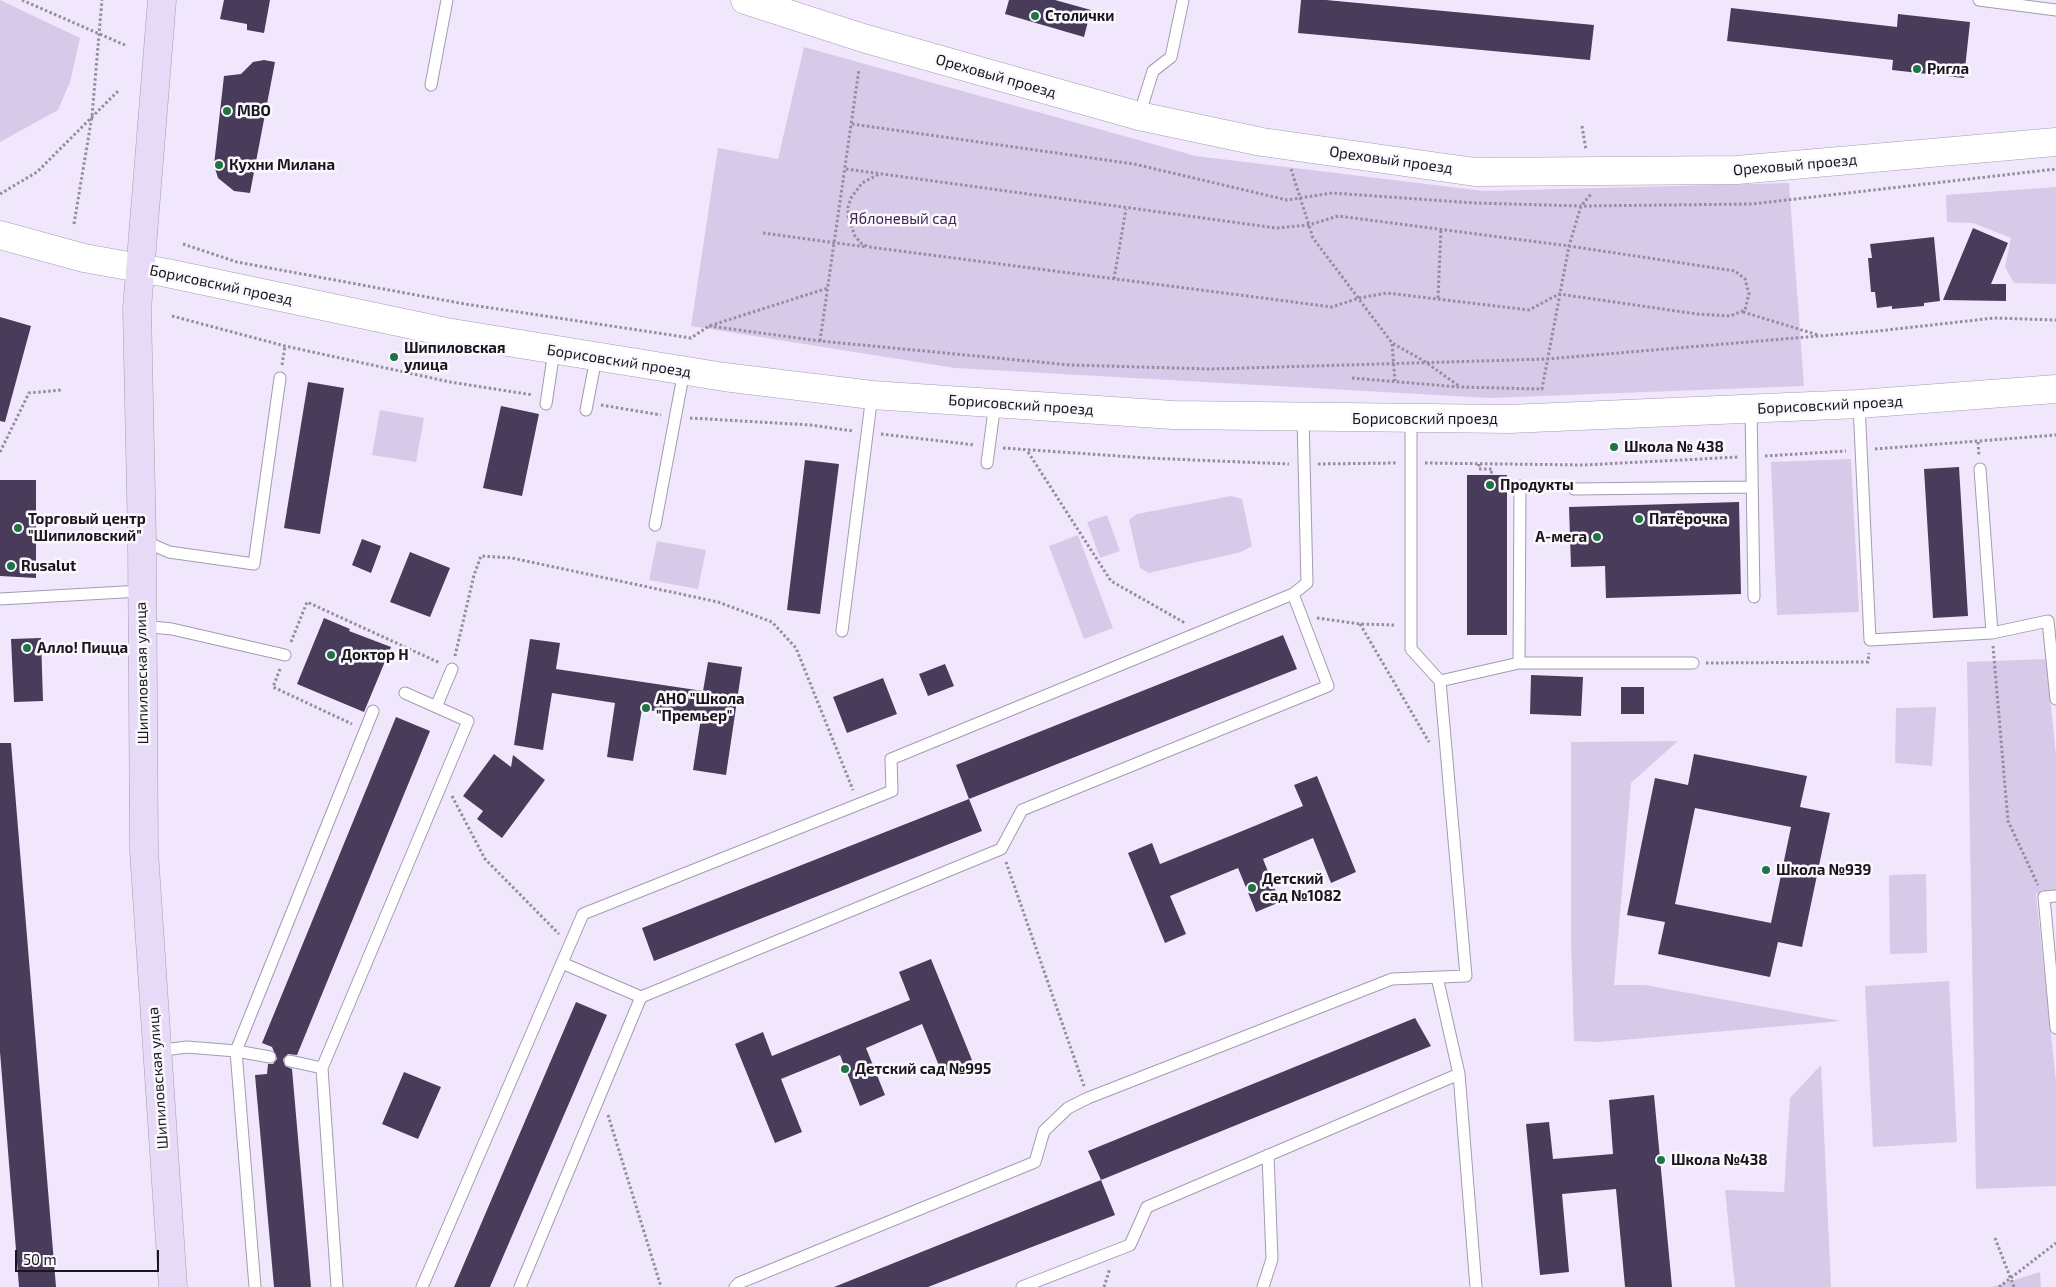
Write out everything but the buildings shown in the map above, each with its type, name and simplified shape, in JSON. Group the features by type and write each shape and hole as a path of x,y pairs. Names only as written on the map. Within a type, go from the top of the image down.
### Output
{"main road":[{"name":"Шипиловская улица","path":"162,0 137,309 142,540 144,851 172,1287"}],"street":[{"name":"Ореховый проезд","path":"746,0 863,38 1139,116 1262,142 1475,172 1737,170 2056,142"},
{"name":"Борисовский проезд","path":"0,235 84,258 446,332 596,358 872,395 1173,415 1411,419 1539,418 1859,404 2056,389"}],"lane":[{"path":"431,85 447,0"},
{"path":"1139,116 1153,71 1172,57 1183,0"},
{"path":"1979,0 2056,10"},
{"path":"546,404 554,351"},
{"path":"586,410 596,358"},
{"path":"655,525 684,371"},
{"path":"142,540 169,552 254,564 280,378"},
{"path":"842,631 872,395"},
{"path":"987,463 995,403"},
{"path":"1859,404 1870,640 1992,633 2052,621 2056,699"},
{"path":"1751,409 1754,597"},
{"path":"422,1287 583,914 892,792 891,759 1292,594 1307,583 1303,418"},
{"path":"735,1287 739,1283 1036,1162 1044,1132 1068,1108 1088,1098 1392,979 1466,976 1440,681 1410,649 1411,419"},
{"path":"1980,469 1992,633"},
{"path":"1519,663 1520,486"},
{"path":"1574,489 1751,488"},
{"path":"0,599 141,591"},
{"path":"520,1287 642,997 1001,850 1022,810 1328,686 1292,594"},
{"path":"142,626 172,629 285,655"},
{"path":"1440,681 1519,663 1693,663"},
{"path":"436,707 452,669"},
{"path":"337,1287 322,1068 468,721 406,693"},
{"path":"255,1287 236,1051 373,711"},
{"path":"2056,896 2044,898 2056,1028"},
{"path":"562,963 642,997"},
{"path":"1437,977 1459,1074 1476,1287"},
{"path":"156,1051 187,1047 236,1051 270,1057"},
{"path":"290,1061 322,1068"},
{"path":"1022,1287 1130,1245 1147,1207 1459,1074"},
{"path":"1263,1287 1272,1259 1268,1155"}],"path":[{"path":"22,0 125,45"},
{"path":"74,224 92,116 102,0"},
{"path":"820,341 859,69"},
{"path":"0,194 37,172 119,90"},
{"path":"1290,163 1313,238 1392,343 1424,361 1459,386"},
{"path":"763,233 1332,307 1358,298 1387,293 1529,310 1559,294 1697,314 1730,316 1745,310 1749,294 1744,279 1735,271 1569,246 1338,216 1309,225 1276,228 1126,209 846,169"},
{"path":"869,247 862,244 855,236 848,217 848,208 851,198 862,183 879,174"},
{"path":"1352,378 1459,386 1542,389 1569,246 1581,206 1592,193"},
{"path":"1114,279 1126,209"},
{"path":"1438,298 1441,229"},
{"path":"183,244 237,262 465,304 691,338 709,326 828,288"},
{"path":"1742,312 1821,336"},
{"path":"709,326 820,341 1085,366 1211,369 1424,361 1547,359 1821,336 1994,318 2056,320"},
{"path":"1392,343 1395,381"},
{"path":"0,452 29,393 61,390"},
{"path":"1028,451 1111,581 1201,632"},
{"path":"1479,464 1479,469 1492,469 1492,475"},
{"path":"365,730 273,687 307,602 452,669 474,575 481,556 512,558 718,602 772,622 796,648 858,805"},
{"path":"1302,616 1360,624 1411,625"},
{"path":"1360,624 1430,743"},
{"path":"1992,633 2008,821 2044,898"},
{"path":"1693,663 1868,662 1870,640"},
{"path":"448,767 451,794 485,858 570,946"},
{"path":"1001,850 1088,1098"},
{"path":"601,1093 661,1287"},
{"path":"1995,1238 2014,1287"},
{"path":"1999,1287 2056,1243"}],"green space":[{"path":"0,0 80,38 70,82 58,110 0,142"},
{"name":"Яблоневый сад","path":"804,47 1196,156 1484,191 1789,183 1804,386 1490,398 955,368 691,326 718,148 778,159"},
{"path":"2056,187 2056,284 2014,283 2005,267 2011,238 1973,223 1947,222 1946,195"},
{"path":"380,410 424,418 416,462 372,455"},
{"path":"1851,459 1859,612 1777,615 1771,462"},
{"path":"1231,496 1242,499 1252,546 1241,552 1149,573 1140,568 1129,520 1137,514"},
{"path":"1107,515 1120,551 1100,558 1087,522"},
{"path":"1078,535 1113,628 1084,639 1049,546"},
{"path":"657,541 706,550 698,589 649,580"},
{"path":"2046,659 2056,755 2056,892 2036,894 2056,1082 2056,1186 1976,1189 1967,662"},
{"path":"1936,707 1932,766 1895,763 1896,708"},
{"path":"1678,741 1631,783 1614,985 1645,985 1841,1021 1599,1042 1574,1041 1571,940 1571,742"},
{"path":"1926,874 1927,953 1890,954 1889,875"},
{"path":"1949,981 1957,1142 1873,1147 1865,986"},
{"path":"1821,1065 1831,1287 1735,1287 1725,1190 1784,1192 1790,1098"},
{"path":"2040,1272 2041,1287 1992,1287"}],"place":[{"name":"Столички","path":"1035,16"},
{"name":"Ригла","path":"1917,69"},
{"name":"МВО","path":"227,111"},
{"name":"Кухни Милана","path":"219,165"},
{"name":"Шипиловская улица","path":"394,357"},
{"name":"Школа № 438","path":"1614,447"},
{"name":"Продукты","path":"1490,485"},
{"name":"Пятёрочка","path":"1639,519"},
{"name":"Торговый центр \"Шипиловский\"","path":"18,528"},
{"name":"А-мега","path":"1597,537"},
{"name":"Rusalut","path":"11,566"},
{"name":"Алло! Пицца","path":"27,648"},
{"name":"Доктор Н","path":"331,655"},
{"name":"АНО \"Школа \"Премьер\"","path":"646,708"},
{"name":"Школа №939","path":"1766,870"},
{"name":"Детский сад №1082","path":"1252,888"},
{"name":"Детский сад №995","path":"845,1069"},
{"name":"Школа №438","path":"1661,1160"}]}
